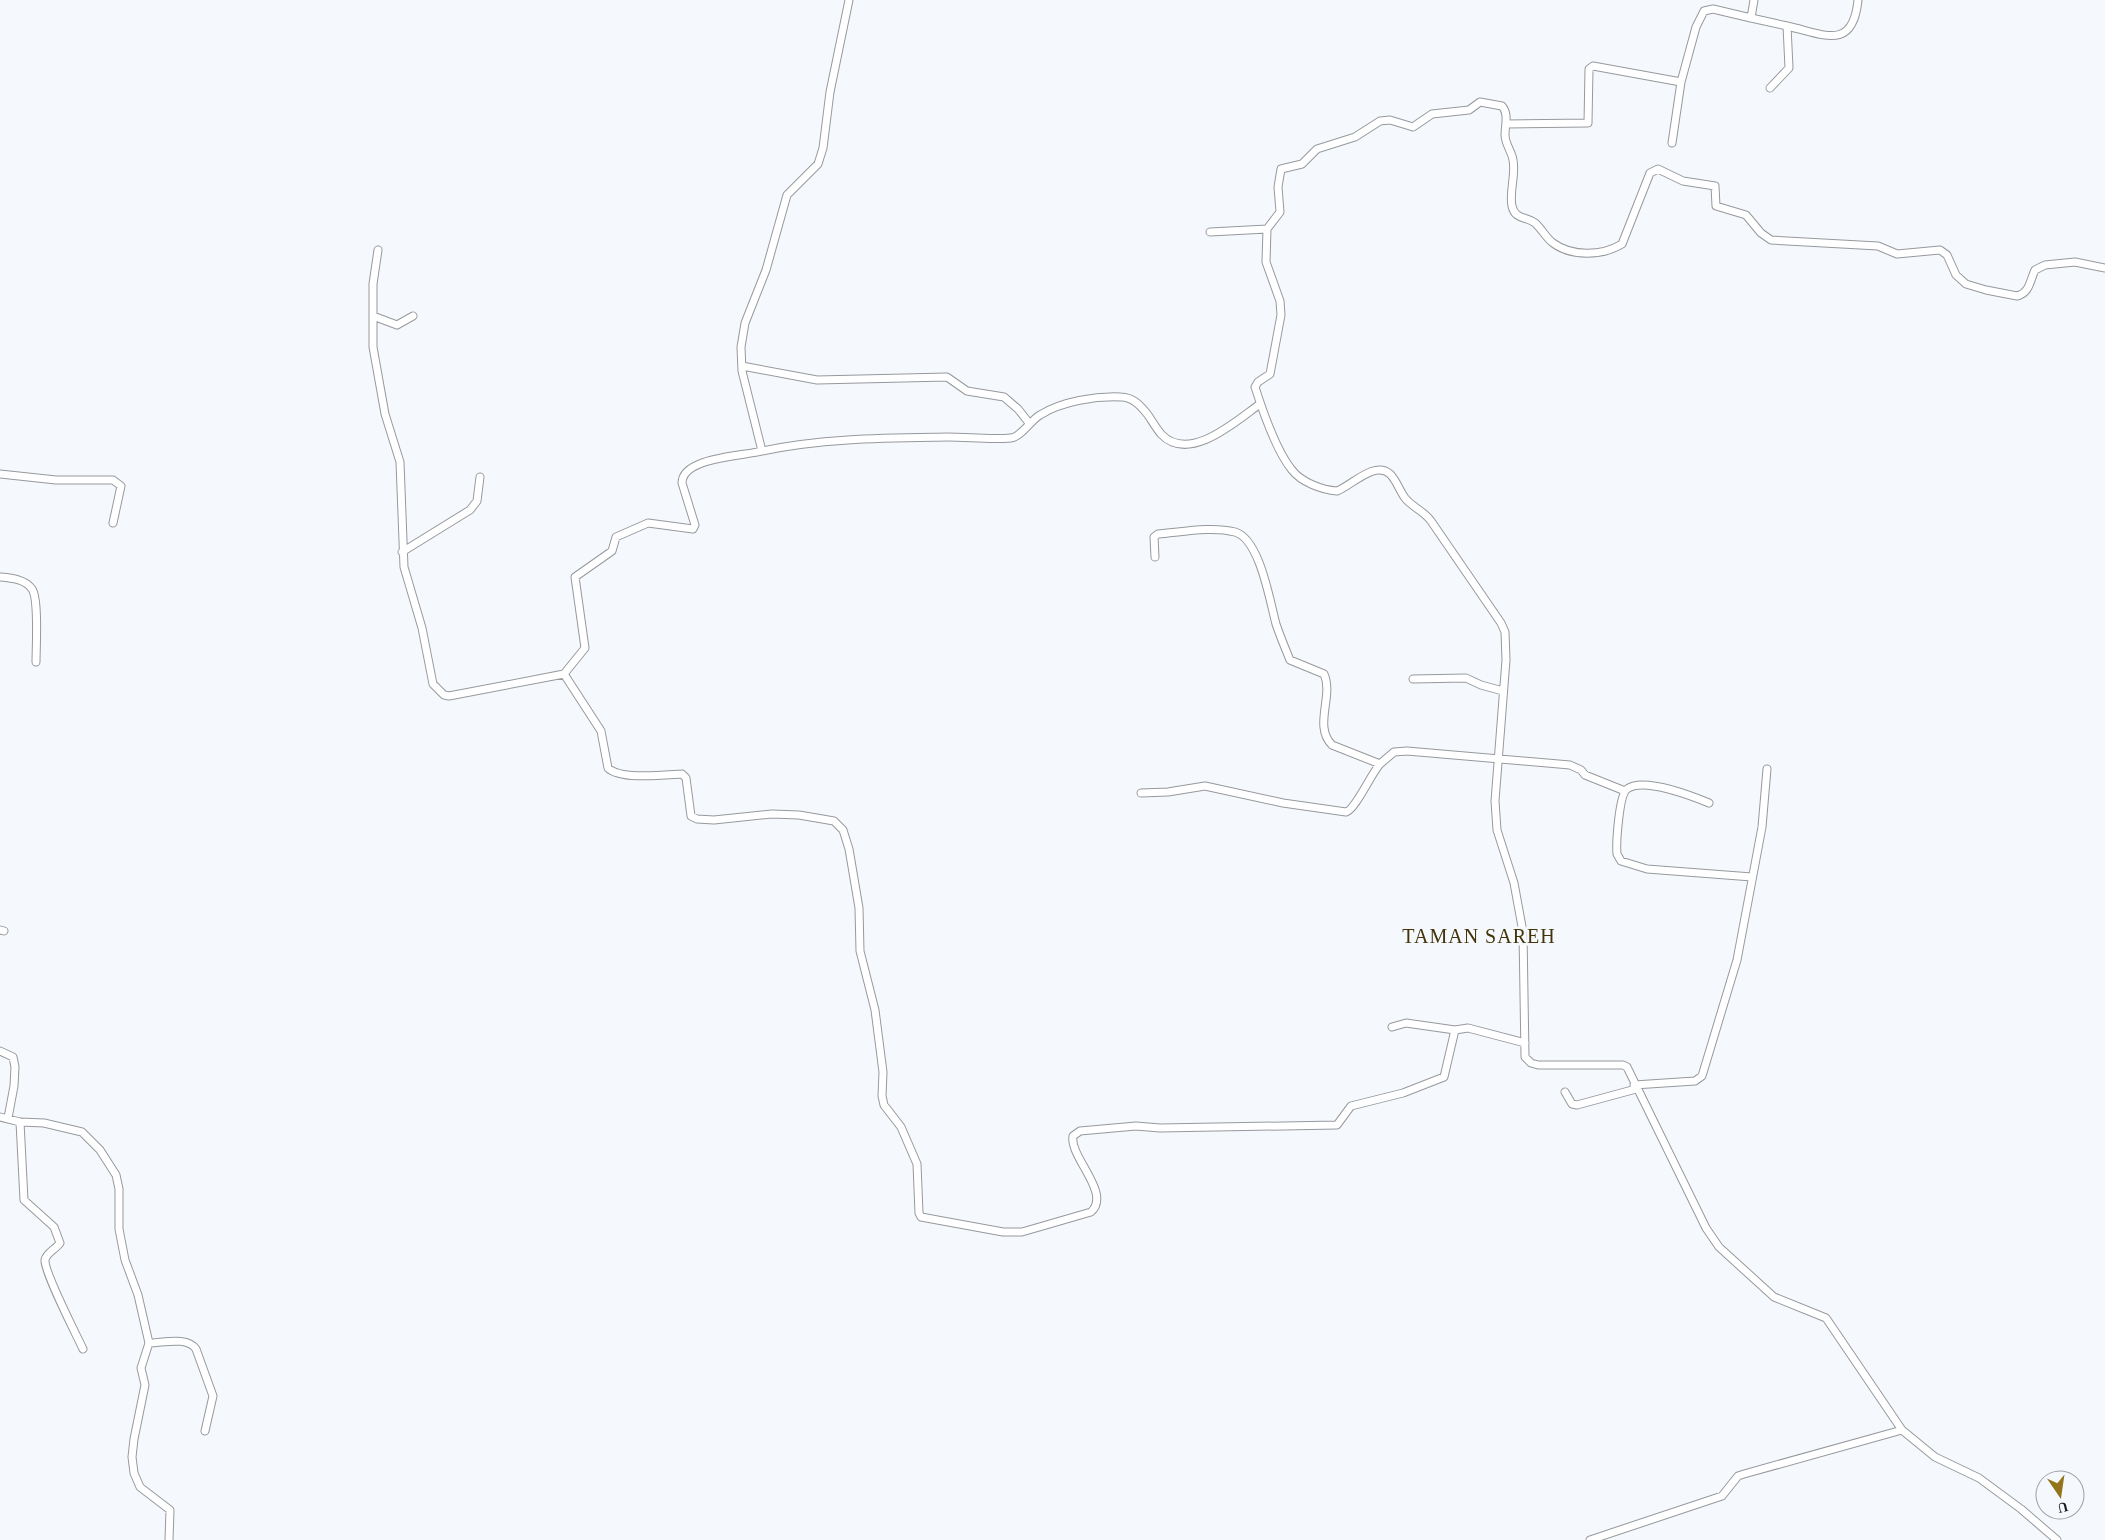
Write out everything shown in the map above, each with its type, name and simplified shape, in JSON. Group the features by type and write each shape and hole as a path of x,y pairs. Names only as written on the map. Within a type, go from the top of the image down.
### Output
{"street":[{"path":"762,451 742,366 741,347 745,323 766,270 787,195 818,164 823,148 830,92 849,0"},
{"path":"1751,18 1754,0"},
{"path":"1672,143 1681,82 1696,28 1704,11 1713,8 1831,36 1839,36 1852,27 1856,19 1858,0"},
{"path":"1770,88 1789,68 1787,26"},
{"path":"1506,124 1588,123 1589,69 1593,66 1681,82"},
{"path":"2057,1540 1979,1478 1935,1458 1902,1430 1826,1318 1774,1297 1719,1247 1706,1228 1635,1087 1627,1067 1623,1065 1534,1064 1525,1057 1523,932 1514,883 1497,830 1495,801 1506,660 1504,632 1501,623 1425,512 1408,501 1390,474 1384,470 1371,472 1337,491 1328,491 1303,479 1292,470 1260,404 1255,385 1270,374 1281,321 1280,301 1266,262 1267,229 1280,212 1278,178 1283,168 1302,164 1317,149 1355,137 1376,122 1390,120 1413,127 1434,114 1469,110 1476,103 1483,102 1502,106 1506,113 1506,140 1513,160 1511,195 1514,212 1518,216 1535,223 1551,242 1566,251 1586,254 1607,250 1622,244 1650,173 1658,169 1683,181 1714,185 1716,206 1746,215 1766,238 1787,242 1878,246 1898,254 1940,250 1947,255 1952,269 1960,279 1966,284 1986,290 2023,295 2035,270 2053,264 2075,262 2105,268"},
{"path":"1210,232 1267,229"},
{"path":"378,250 373,284 373,347 385,414 400,462 402,552 409,585 422,628 433,684 444,695 462,695 564,674 585,648 575,577 612,551 616,537 641,525 656,523 693,529 695,525 694,517 682,479 688,470 707,461 795,444 848,440 1013,438 1042,414 1063,405 1122,397 1133,400 1144,409 1162,435 1172,442 1184,445 1197,443 1209,438 1260,404"},
{"path":"373,316 397,325 404,323 413,316"},
{"path":"742,366 817,380 950,377 967,391 1004,397 1018,409 1029,423"},
{"path":"0,474 56,480 113,480 118,482 121,486 121,494 113,523"},
{"path":"402,552 470,510 477,502 480,477"},
{"path":"1155,557 1154,537 1158,534 1213,530 1237,533 1249,545 1261,566 1276,623 1290,660 1324,674 1328,682 1324,731 1326,739 1332,744 1380,764"},
{"path":"0,577 12,578 26,583 33,590 36,615 36,662"},
{"path":"564,674 601,731 608,768 623,775 682,774 686,778 691,816 694,819 714,820 772,814 800,815 834,821 843,830 859,908 860,951 875,1010 883,1072 882,1096 884,1105 901,1126 917,1164 919,1213 925,1219 962,1223 1003,1232 1022,1232 1091,1212 1096,1204 1096,1193 1092,1181 1072,1145 1073,1136 1080,1131 1136,1126 1160,1128 1337,1125 1351,1106 1403,1093 1444,1077 1455,1030"},
{"path":"1413,679 1466,678 1481,685 1504,690"},
{"path":"1141,793 1205,786 1283,803 1346,812 1353,808 1370,776 1380,764 1397,751 1570,765 1581,770 1585,775 1625,791"},
{"path":"1565,1092 1572,1104 1577,1105 1635,1087 1695,1081 1702,1076 1737,960 1762,827 1767,769"},
{"path":"1710,803 1674,789 1651,786 1628,788 1625,791 1616,842 1617,854 1621,861 1647,869 1752,877"},
{"path":"1392,1027 1406,1023 1455,1030 1468,1028 1526,1044"},
{"path":"0,1051 12,1057 15,1066 8,1118"},
{"path":"0,1117 20,1122 44,1123 82,1132 100,1150 116,1176 120,1189 119,1229 125,1260 138,1295 149,1343 141,1368 145,1385 132,1457 134,1472 140,1487 170,1510 169,1540"},
{"path":"20,1122 24,1200 57,1232 60,1243 47,1256 45,1263 51,1282 83,1349"},
{"path":"149,1343 179,1341 191,1344 196,1349 213,1396 205,1431"},
{"path":"1590,1540 1722,1496 1738,1476 1902,1430"},
{"path":"1612,1532 1616,1540"}],"district":[{"name":"TAMAN SAREH","path":"1479,936"}]}
